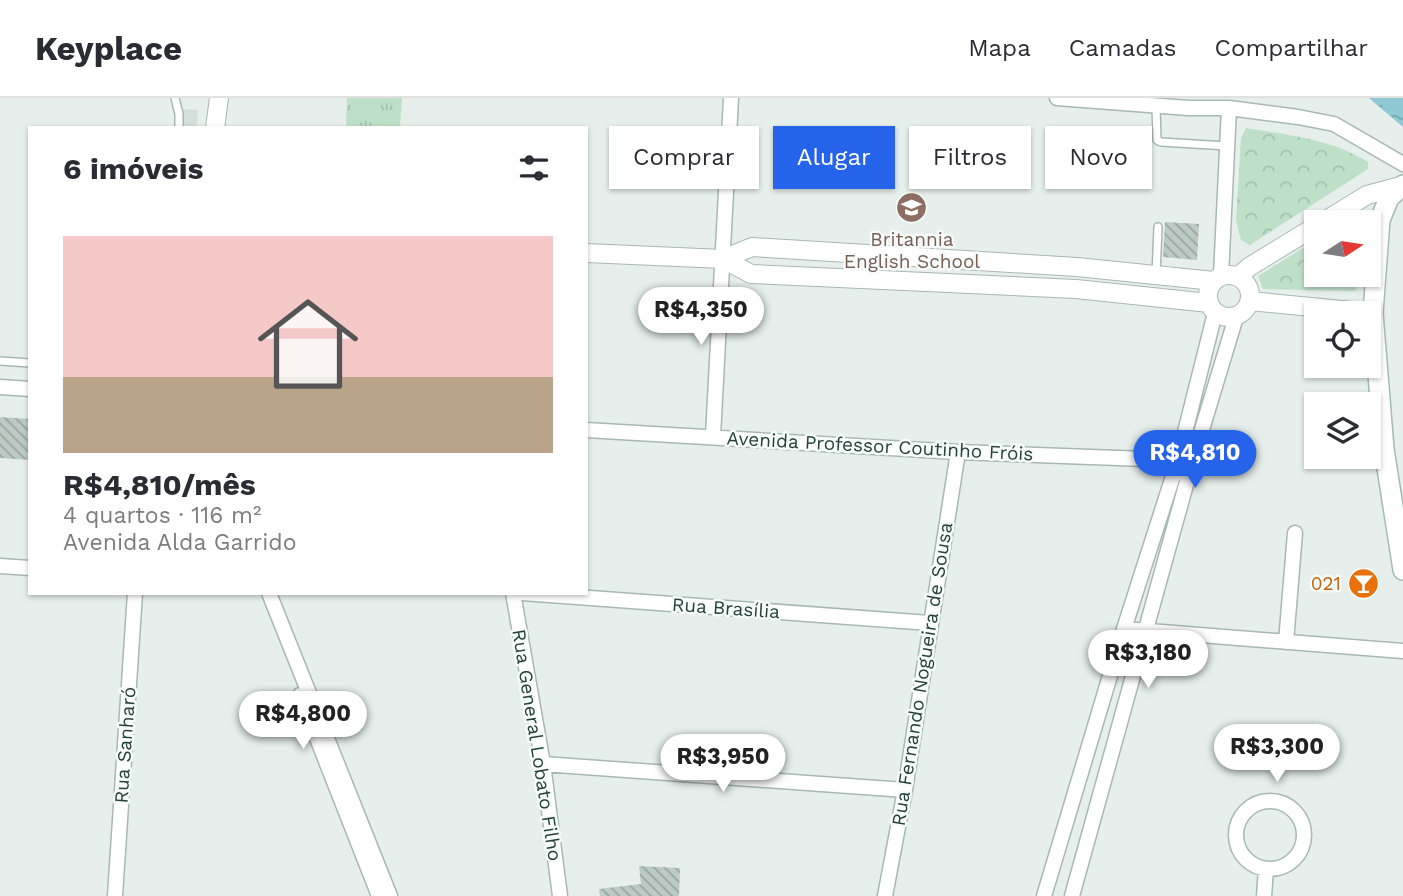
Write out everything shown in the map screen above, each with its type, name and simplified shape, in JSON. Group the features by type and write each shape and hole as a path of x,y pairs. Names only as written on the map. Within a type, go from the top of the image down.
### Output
{"main road":[{"path":"1374,301 1380,220 1389,198 1402,186"},
{"path":"1378,378 1384,449 1403,569"}],"street":[{"path":"206,98 216,124"},
{"path":"216,124 219,98"},
{"path":"713,436 731,98"},
{"path":"1057,98 1156,105 1188,103 1298,117 1334,124 1403,164"},
{"path":"1225,278 1229,108"},
{"path":"1343,210 1367,195 1402,186"},
{"path":"1072,896 1146,632 1183,462 1212,308 1208,295 1225,278 1249,267 1304,233"},
{"path":"588,253 723,259 752,247 1225,278 1248,287 1250,301 1247,308 1236,317 1124,629 1044,896"},
{"path":"723,259 751,274 1076,289 1212,308 1221,317 1236,317"},
{"path":"1076,289 1077,267"},
{"path":"1250,301 1304,306"},
{"path":"0,387 28,389"},
{"name":"Avenida Professor Coutinho Fróis","path":"588,430 1183,462"},
{"name":"Rua Fernando Nogueira de Sousa","path":"885,896 905,790 958,452"},
{"path":"1286,642 1296,533"},
{"path":"0,566 28,568"},
{"name":"Rua Sanharó","path":"115,896 135,595"},
{"path":"260,595 379,896"},
{"path":"270,595 390,896"},
{"name":"Rua General Lobato Filho","path":"513,595 543,764 560,896"},
{"name":"Rua Brasília","path":"550,595 930,623"},
{"path":"1124,629 1403,651"},
{"path":"543,764 905,790"},
{"path":"1269,800 1292,808 1300,818 1304,843 1290,863 1266,869 1254,865 1244,857 1238,846 1236,833 1246,810 1256,803 1269,800"},
{"path":"1264,896 1266,869"}],"lane":[{"path":"175,98 179,126"},
{"path":"1156,105 1157,139 1161,142 1227,146"},
{"path":"1156,275 1158,227"},
{"path":"0,361 28,363"}],"shaded area":[{"path":"176,109 198,110 197,126 175,126"}],"green space":[{"path":"347,98 402,98 400,126 346,126"},
{"path":"1246,128 1309,139 1354,154 1368,162 1368,169 1250,245 1241,240 1236,220 1241,138"},
{"path":"1304,247 1304,287 1358,287 1354,291 1263,289 1258,276"}],"water":[{"path":"1369,98 1403,98 1403,127"}],"building":[{"path":"1165,222 1199,224 1197,260 1163,257"},
{"path":"0,417 28,419 28,460 0,458"},
{"path":"639,866 680,868 679,896 600,896 599,889 641,884"}],"place":[{"name":"Britannia English School","path":"912,208"},
{"name":"021","path":"1364,583"}]}
